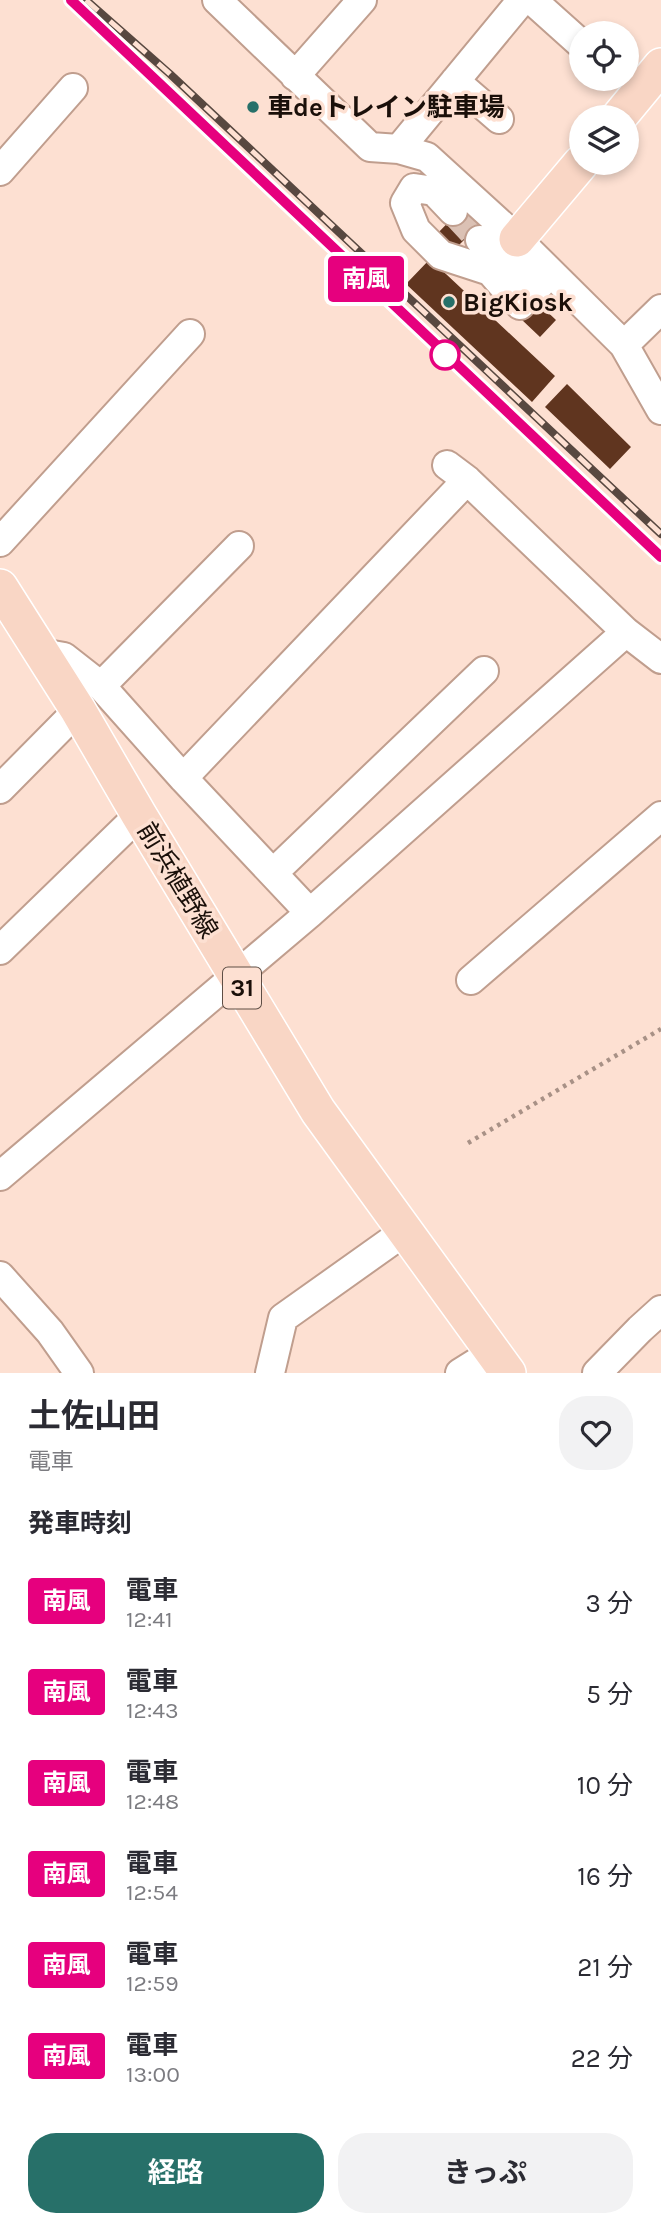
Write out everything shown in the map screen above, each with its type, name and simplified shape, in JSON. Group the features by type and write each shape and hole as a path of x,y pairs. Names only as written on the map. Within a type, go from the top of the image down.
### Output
{"main road":[{"path":"625,97 661,66"},
{"path":"505,254 571,175"},
{"name":"前浜植野線","path":"0,587 41,653 90,698 139,815 318,1111 500,1363"}],"street":[{"path":"217,0 370,148 399,149 427,157 505,254"},
{"path":"295,76 362,0"},
{"path":"399,149 522,0"},
{"path":"532,0 569,33"},
{"path":"455,81 499,119"},
{"path":"0,171 73,88"},
{"path":"453,211 434,191 414,188 405,204 416,230 441,255 505,254"},
{"path":"480,240 505,254 624,345 661,410"},
{"path":"624,345 661,309"},
{"path":"0,542 190,334"},
{"path":"183,778 457,472 626,632 661,659"},
{"path":"0,789 239,546"},
{"path":"0,1176 310,913 626,632"},
{"path":"273,873 484,671"},
{"path":"90,698 183,778 310,913"},
{"path":"0,950 139,815"},
{"path":"471,980 661,817"},
{"path":"270,1373 282,1318 404,1232"},
{"path":"0,1276 50,1332 79,1373"},
{"path":"597,1373 661,1310"},
{"path":"460,1373 500,1363"}],"path":[{"path":"468,1143 661,1029"}],"building":[{"path":"464,206 481,223 453,251 436,235"},
{"path":"430,259 555,376 532,402 406,284"},
{"path":"537,302 556,320 540,337 521,319"},
{"path":"567,384 631,447 610,469 545,407"}],"tunnel":[{"path":"453,211 480,240"}],"railway":[{"path":"71,0 661,557"},
{"path":"86,0 170,74 661,534"}],"train":[{"name":"南風","path":"71,0 661,557"}],"place":[{"name":"車deトレイン駐車場","path":"253,107"},
{"name":"BigKiosk","path":"449,302"}]}
